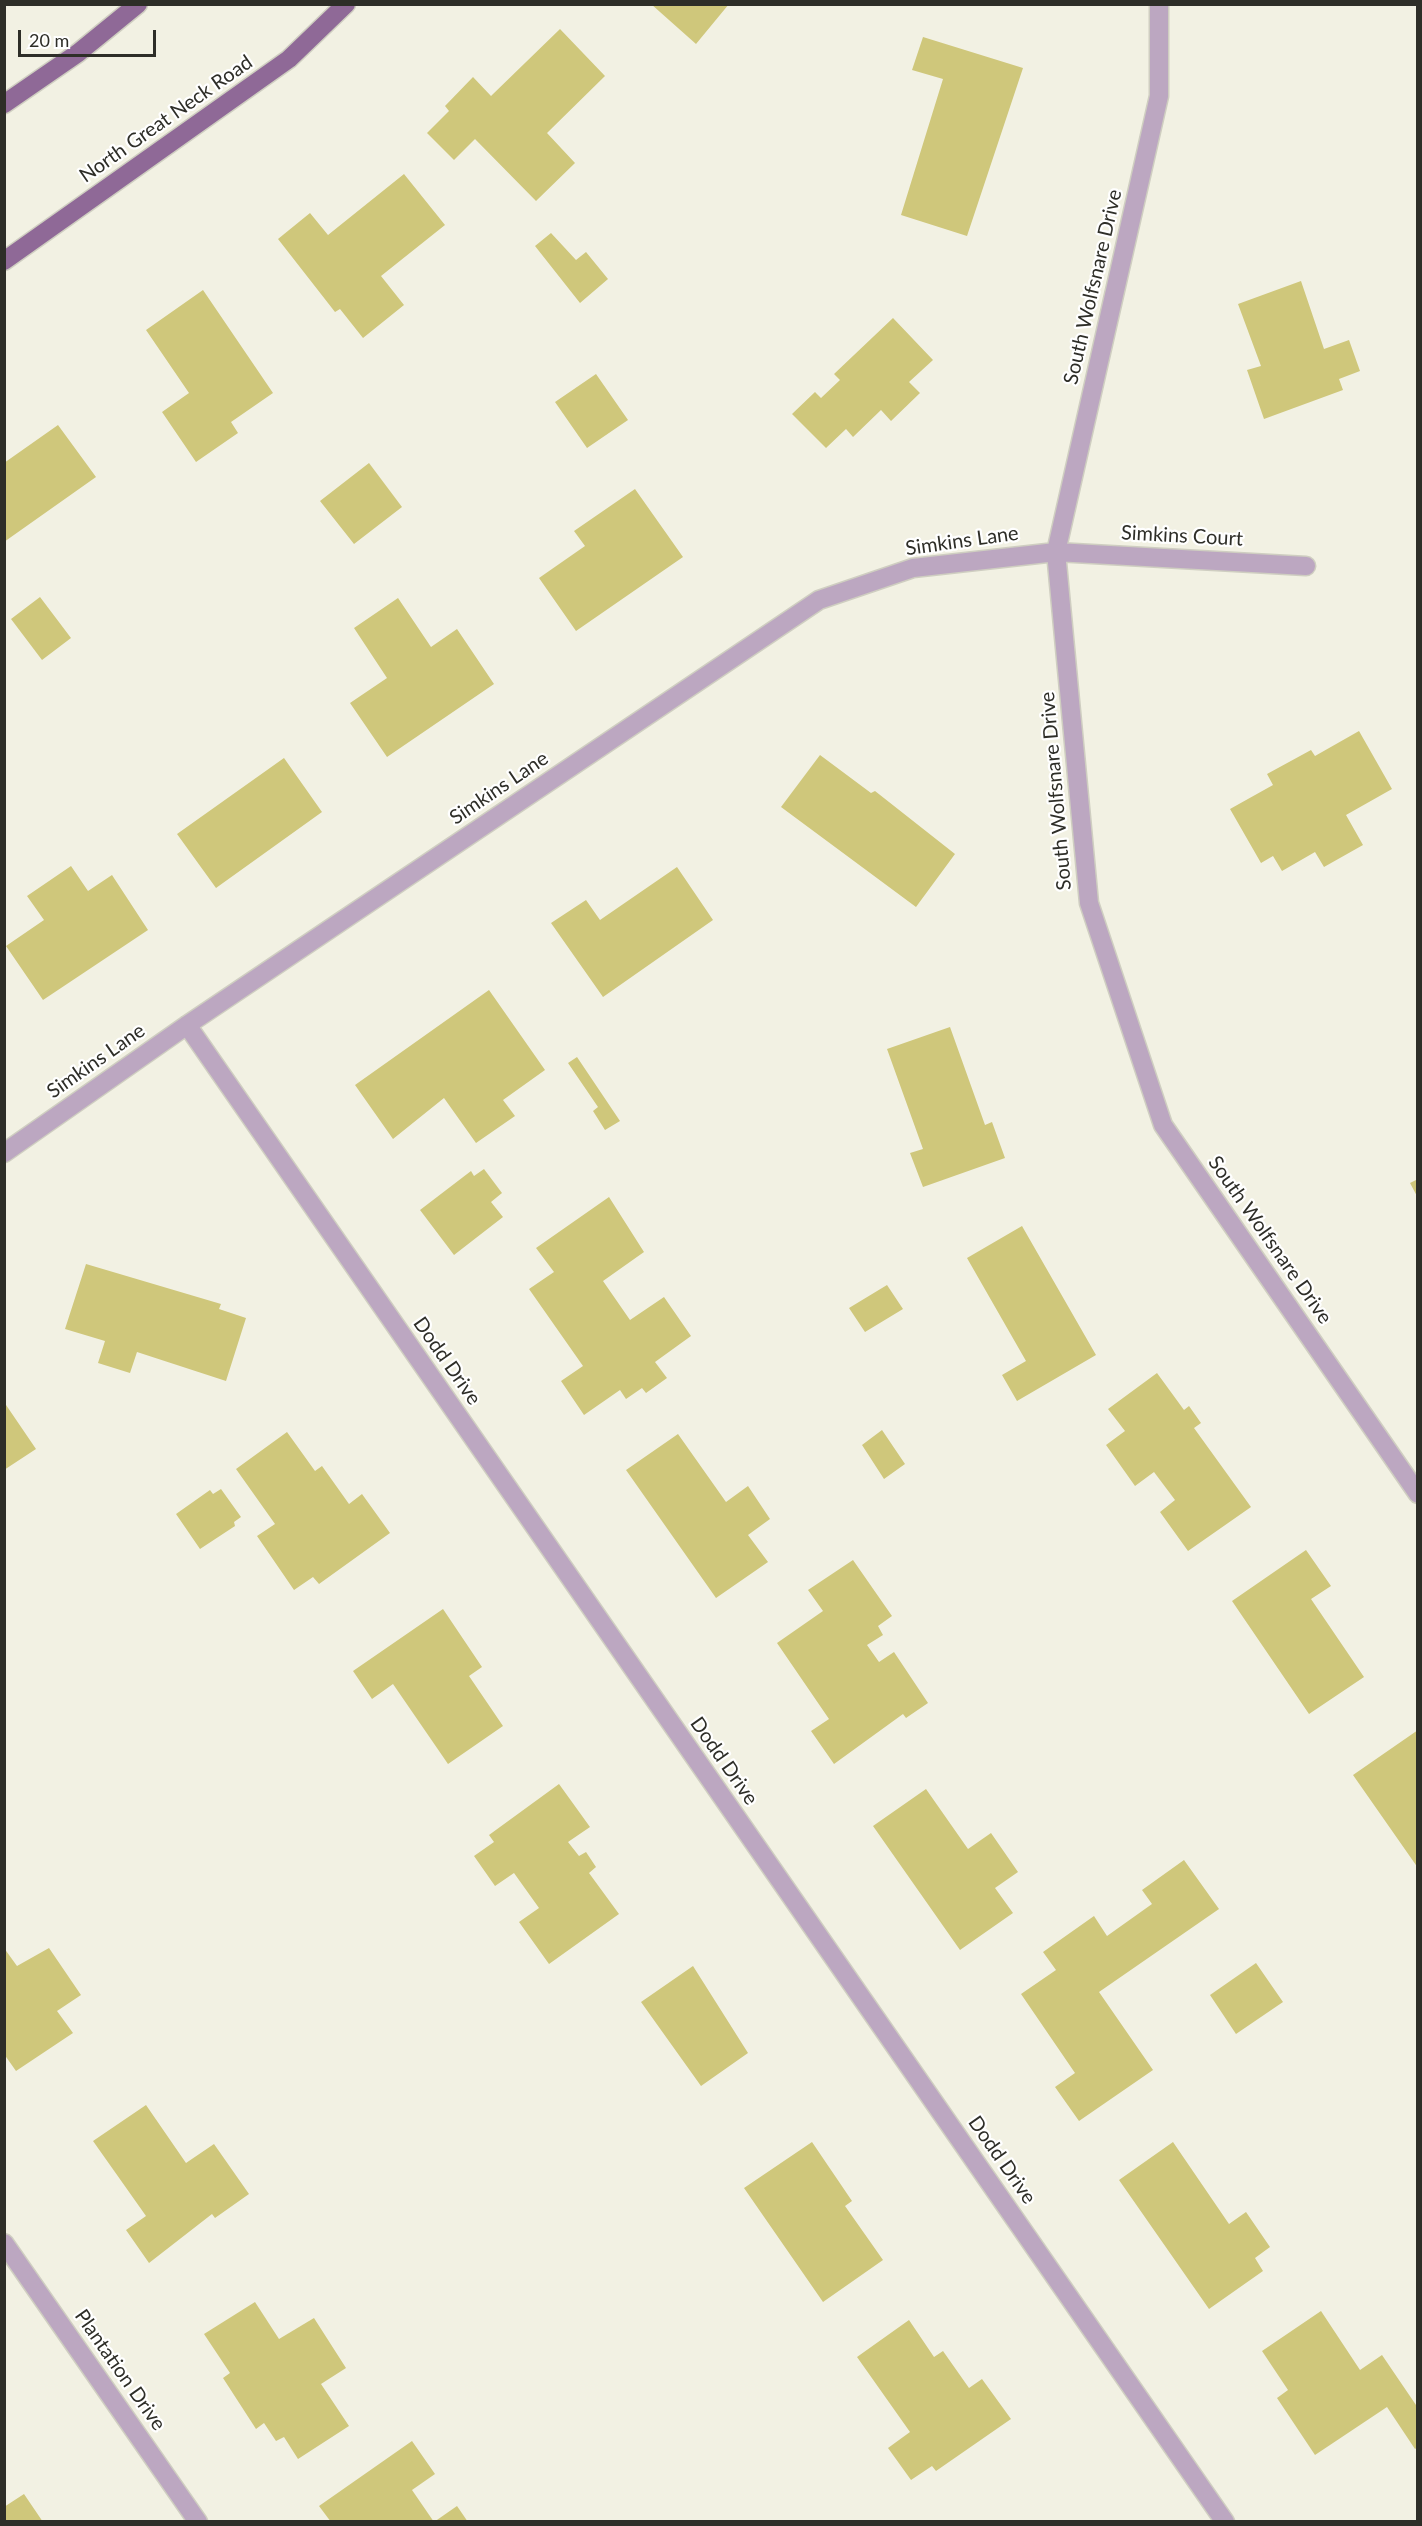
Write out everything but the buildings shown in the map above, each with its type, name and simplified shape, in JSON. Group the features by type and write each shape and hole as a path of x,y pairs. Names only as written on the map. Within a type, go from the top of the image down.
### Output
{"main road":[{"path":"4,104 78,53 138,4"},
{"name":"North Great Neck Road","path":"4,261 289,59 346,4"}],"street":[{"name":"South Wolfsnare Drive","path":"1159,4 1159,96 1056,552 1089,903 1163,1125 1418,1494"},
{"name":"Simkins Court","path":"1056,552 1306,566"},
{"name":"Simkins Lane","path":"4,1153 187,1025 819,600 914,568 1056,552"},
{"name":"Dodd Drive","path":"187,1025 1225,2522"},
{"name":"Plantation Drive","path":"4,2244 198,2522"}]}
